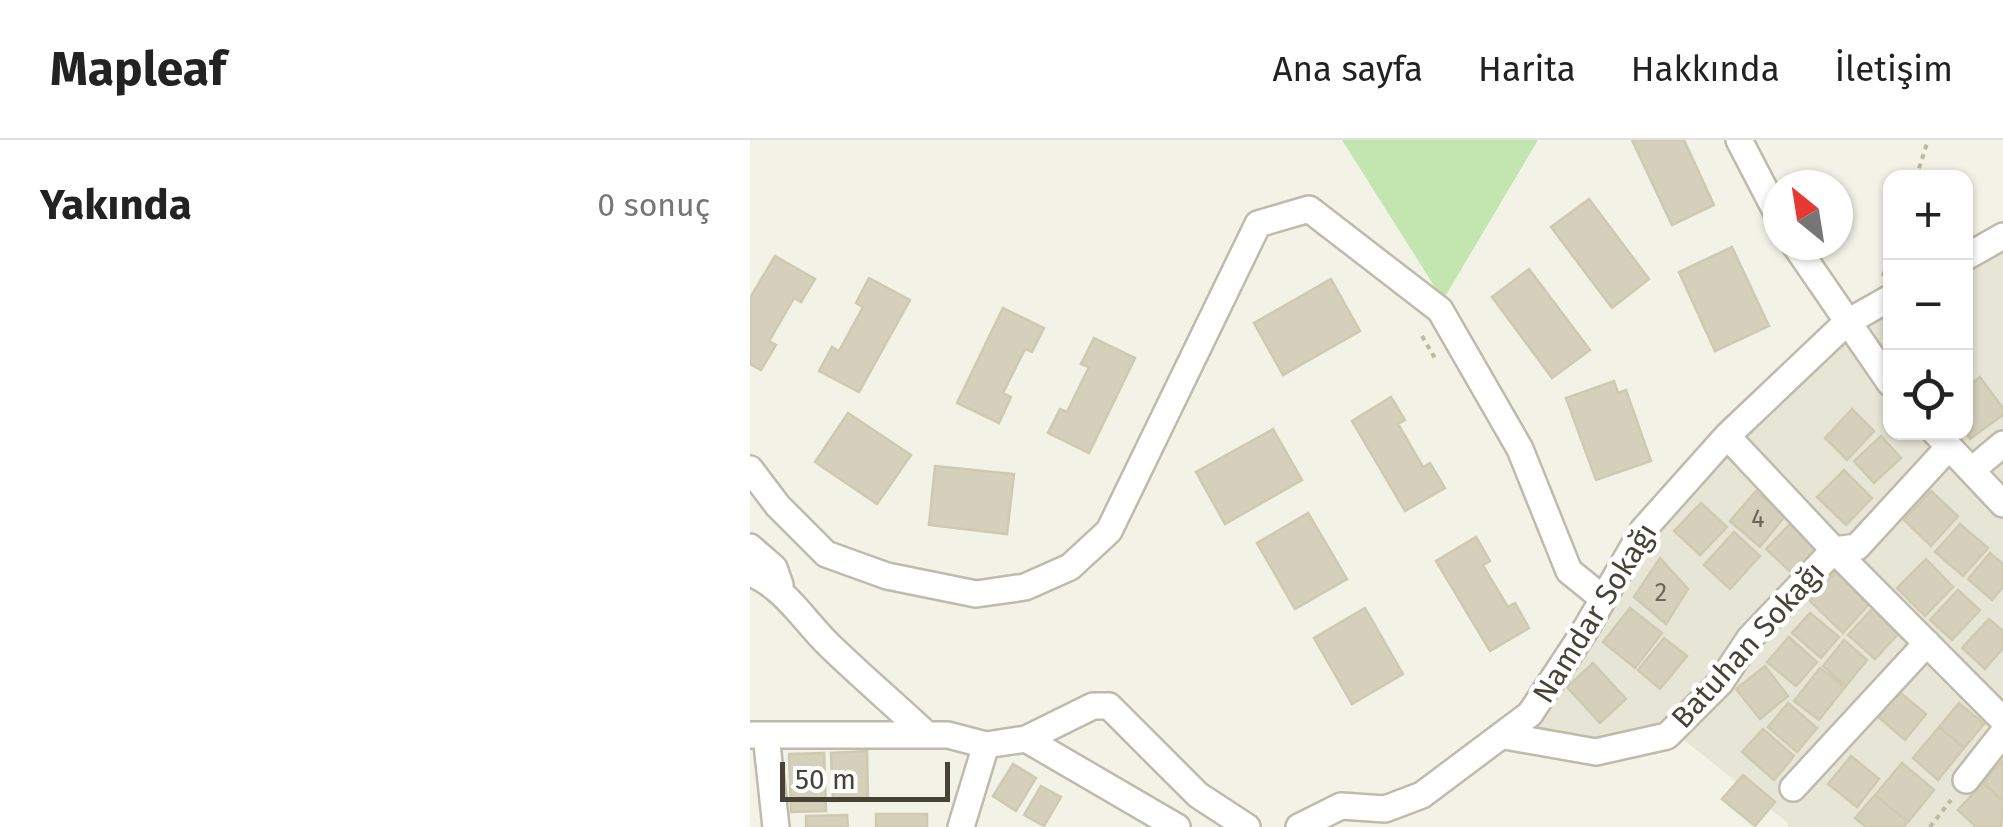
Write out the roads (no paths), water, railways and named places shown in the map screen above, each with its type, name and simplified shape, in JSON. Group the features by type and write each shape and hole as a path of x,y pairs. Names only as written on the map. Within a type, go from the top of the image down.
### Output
{"street":[{"path":"1739,140 1763,187"},
{"path":"750,469 778,506 826,554 887,576 976,594 1025,587 1070,566 1109,531 1258,224 1309,210 1440,310 1520,450 1570,571 1601,598"},
{"path":"1973,253 2003,236"},
{"path":"1805,260 1883,373"},
{"name":"Namdar Sokağı","path":"1299,827 1341,806 1385,809 1422,794 1530,714 1584,632 1643,530 1727,436 1846,322 1883,302"},
{"path":"1727,436 2003,720"},
{"path":"1942,440 2003,504"},
{"name":"Batuhan Sokağı","path":"1505,736 1596,752 1667,736 1720,683 1750,638 1834,550 1857,547 1942,440"},
{"path":"1972,470 2003,444"},
{"path":"750,547 774,568 784,596"},
{"path":"750,573 764,578 784,596 827,643 928,735"},
{"path":"1793,788 1927,643"},
{"path":"776,827 758,735 948,735 986,745 1026,738 1093,706 1109,706 1198,795 1247,827"},
{"path":"1966,780 2003,733"},
{"path":"1026,738 1177,827"},
{"path":"961,827 986,745"}]}
